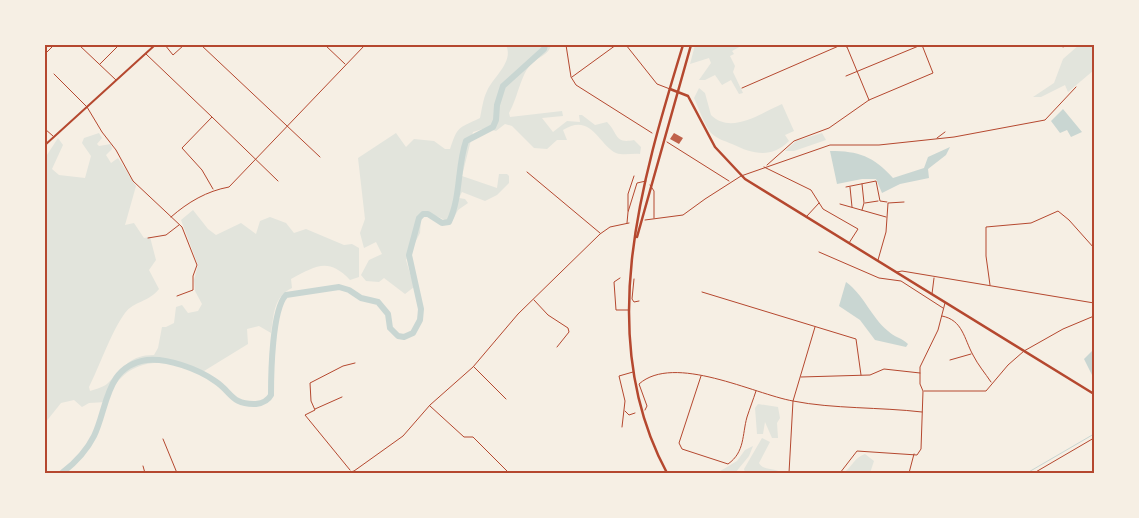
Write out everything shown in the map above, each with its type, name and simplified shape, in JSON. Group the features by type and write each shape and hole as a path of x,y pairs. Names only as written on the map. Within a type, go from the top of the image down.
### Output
{"highway":[{"path":"667,473 646,426 632,372 628,310 635,243 651,150 683,45"},
{"path":"635,243 691,45"},
{"path":"670,89 690,99 699,120 716,147 742,176 1094,394"}],"main road":[{"path":"45,145 155,45"}],"street":[{"path":"45,54 54,45"},
{"path":"79,45 116,81"},
{"path":"100,65 119,45"},
{"path":"165,45 173,55 184,45"},
{"path":"201,45 320,157"},
{"path":"325,45 346,65"},
{"path":"171,217 187,203 214,190 229,187 365,45"},
{"path":"566,45 571,77 576,85 652,133"},
{"path":"571,77 616,45"},
{"path":"626,45 657,84 670,89"},
{"path":"742,88 841,45 847,47 869,100"},
{"path":"766,166 794,141 829,128 869,100 933,73 921,45 846,76"},
{"path":"146,54 278,181"},
{"path":"54,74 87,107 102,132 116,150 133,181 180,225 196,265 193,276 193,290 177,296"},
{"path":"645,220 683,215 730,182 742,176 763,167 830,145 879,145 936,138 954,138 1045,120 1076,87"},
{"path":"212,117 182,148 202,170 214,190"},
{"path":"45,129 53,137"},
{"path":"936,138 945,132"},
{"path":"667,142 730,182"},
{"path":"763,167 811,190 823,208 858,229 849,243"},
{"path":"527,172 600,234"},
{"path":"347,473 355,472 403,436 430,405 473,367 533,300 600,234 610,227 628,223 628,194 634,176"},
{"path":"628,212 637,183 646,181"},
{"path":"846,187 876,181 880,201"},
{"path":"862,184 864,203 862,210"},
{"path":"650,185 654,191 654,218"},
{"path":"850,186 852,207"},
{"path":"864,203 880,201 888,203 904,202"},
{"path":"807,217 819,202"},
{"path":"878,261 886,232 888,203"},
{"path":"840,204 887,217"},
{"path":"990,286 986,256 986,227 1031,223 1058,211 1069,220 1094,248"},
{"path":"148,238 166,235 180,225"},
{"path":"820,252 879,278 901,281 944,309"},
{"path":"896,272 902,271 1094,303"},
{"path":"932,294 934,277"},
{"path":"620,278 614,282 616,310 628,310"},
{"path":"634,279 632,299 634,302 640,301"},
{"path":"702,292 856,339 861,375"},
{"path":"533,300 548,315 568,328 569,332 557,347"},
{"path":"840,473 856,451 917,455 921,450 923,391 920,384 920,367 938,330 945,302"},
{"path":"941,316 952,318 959,324 972,354 992,382"},
{"path":"923,391 982,393 990,388 992,382 1024,351 1094,316"},
{"path":"789,473 793,401 815,327"},
{"path":"950,360 972,354"},
{"path":"315,410 310,401 310,383 343,366 355,363"},
{"path":"473,367 506,399"},
{"path":"800,377 870,375 884,369 920,373"},
{"path":"622,428 625,397 619,376 632,372"},
{"path":"635,384 640,384 653,376 666,373 702,376 793,401 922,412"},
{"path":"702,376 679,443 682,449 728,464 733,460 744,442 746,420 756,391"},
{"path":"640,384 647,406 645,410"},
{"path":"342,397 305,415 351,472"},
{"path":"430,405 464,437 473,437 509,473"},
{"path":"624,410 629,415 635,413"},
{"path":"163,438 178,473"},
{"path":"1034,473 1093,438 1094,442"},
{"path":"909,473 914,454"},
{"path":"142,466 145,473"}],"shaded area":[{"path":"506,45 551,45 543,56 528,68 509,113 510,117 562,111 563,116 542,118 553,132 567,121 580,122 579,115 582,115 595,125 607,122 617,137 623,141 634,140 641,147 640,154 616,153 588,127 581,125 573,125 563,130 567,140 557,140 547,149 534,148 512,126 505,124 496,131 486,128 473,132 462,176 497,188 499,174 507,174 509,176 509,183 497,195 485,201 462,192 459,198 465,199 468,203 458,210 451,223 428,212 421,220 420,233 406,260 414,287 405,294 384,278 379,282 366,281 361,275 369,260 382,254 376,242 364,248 360,233 365,219 358,158 396,133 406,147 414,139 434,141 445,149 450,149 459,129 480,118 487,91 505,63 508,51"},
{"path":"695,45 743,45 732,51 734,54 730,56 735,66 733,72 743,93 739,94 731,80 722,85 715,75 705,80 699,80 711,63 709,58 690,64"},
{"path":"1079,45 1094,45 1094,70 1068,92 1065,85 1041,97 1033,97 1054,83 1063,59"},
{"path":"699,88 705,93 711,115 719,121 728,123 737,123 756,117 782,104 794,131 785,135 789,141 782,147 762,153 747,150 721,140 711,133 694,98"},
{"path":"1063,109 1082,132 1071,137 1067,130 1060,133 1051,121"},
{"path":"99,133 102,138 97,144 99,146 111,144 112,149 106,155 111,163 118,158 136,186 125,225 134,223 144,238 150,237 156,260 149,270 159,289 151,297 133,306 125,313 106,349 89,387 90,391 106,384 133,360 139,357 154,355 158,348 162,327 174,323 176,307 182,305 188,313 198,311 202,304 195,291 194,280 198,265 181,220 193,210 208,229 216,235 241,223 256,234 260,221 270,217 286,223 294,233 306,229 344,245 352,244 359,248 359,277 350,280 335,268 328,266 308,270 291,279 292,288 281,296 278,301 271,333 259,326 247,329 248,344 204,371 174,364 160,363 147,364 135,368 114,387 106,402 89,403 82,407 74,400 61,403 45,423 45,158 58,138 63,145 52,169 59,175 85,178 91,156 82,143 84,138"},
{"path":"822,133 826,140 794,151 785,151 796,141"},
{"path":"950,147 946,155 928,169 929,178 900,184 882,193 876,179 862,179 837,184 830,151 849,152 865,156 879,165 893,178 924,168 928,157"},
{"path":"846,282 858,293 890,333 908,344 906,347 875,340 860,320 839,306"},
{"path":"1094,349 1094,379 1084,359"},
{"path":"758,404 778,407 780,418 777,423 778,438 772,438 765,422 763,434 757,434 755,408"},
{"path":"762,438 770,442 759,463 763,467 782,473 745,473 744,469"},
{"path":"753,446 749,456 735,473 717,473 737,461 745,450"},
{"path":"865,454 874,461 870,473 842,473 857,459"}],"building":[{"path":"674,133 683,138 679,144 670,139"}],"waterway":[{"path":"62,473 76,461 88,446 99,425 115,379 123,370 133,364 147,360 173,363 208,377 241,402 256,404 267,400 271,395 275,327 281,302 286,295 339,287 349,290 361,298 378,302 388,314 390,328 398,336 404,337 413,333 420,320 421,309 409,255 419,218 423,214 428,214 442,223 449,222 453,212 466,141 493,127 503,86 544,49 545,45"},
{"path":"1027,473 1094,434"}]}
